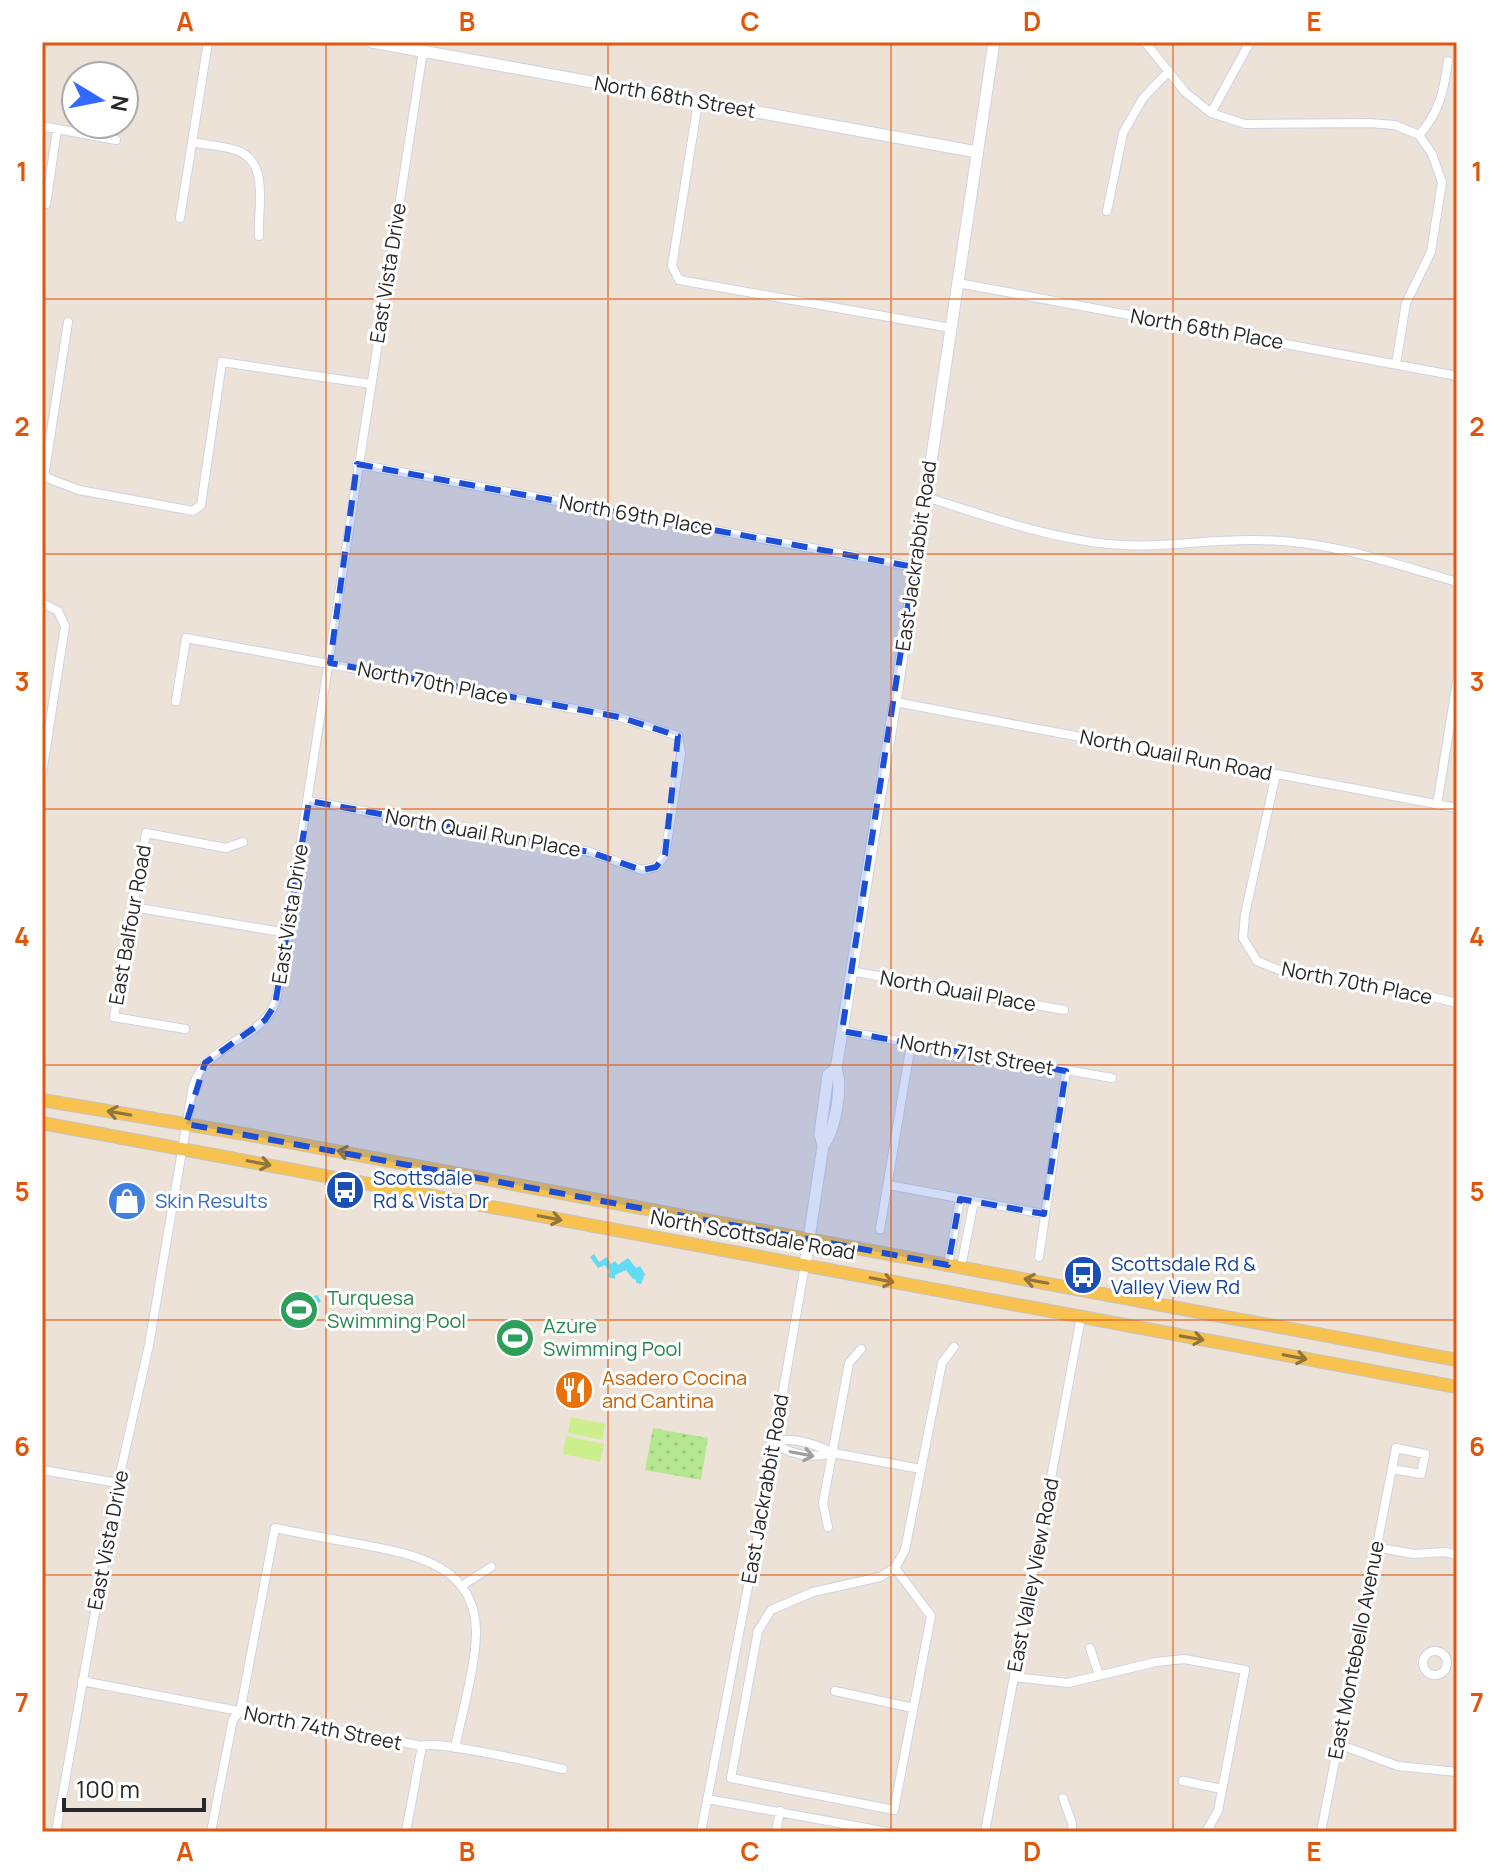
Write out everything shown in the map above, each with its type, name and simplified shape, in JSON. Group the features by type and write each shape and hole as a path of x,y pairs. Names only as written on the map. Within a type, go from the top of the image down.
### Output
{"main road":[{"name":"North Scottsdale Road","path":"42,1100 590,1197 1457,1360"},
{"name":"North Scottsdale Road","path":"42,1123 1457,1387"},
{"path":"515,1211 523,1186"},
{"path":"585,1225 590,1197"}],"street":[{"path":"180,218 208,42"},
{"name":"North 68th Street","path":"372,42 977,152"},
{"name":"East Jackrabbit Road","path":"701,1832 805,1265 823,1146 820,1134 828,1075 836,1069 895,702 994,42"},
{"path":"1145,42 1185,92 1211,113 1245,124 1395,125 1419,135 1432,154 1442,182 1431,252 1406,303 1396,364"},
{"path":"1211,113 1250,42"},
{"name":"East Vista Drive","path":"56,1832 118,1483 149,1345 193,1086 205,1063 265,1020 275,1005 423,51"},
{"path":"1419,135 1437,112 1448,61"},
{"path":"1107,211 1123,133 1143,98 1169,71"},
{"path":"698,102 672,266 679,280 951,328"},
{"path":"42,126 60,131"},
{"path":"46,204 57,130"},
{"path":"192,142 236,150 248,157 259,177 259,236"},
{"name":"North 68th Place","path":"958,283 1457,376"},
{"path":"68,322 43,477 79,490 193,511 201,505 222,362 370,384"},
{"name":"North 69th Place","path":"357,464 914,567"},
{"path":"926,497 1055,537 1111,544 1170,546 1255,539 1337,547 1457,582"},
{"path":"42,603 58,611 65,626 42,773"},
{"name":"North 70th Place","path":"176,701 186,638 619,717 678,736 681,754 665,855 656,867"},
{"path":"1437,805 1457,681"},
{"name":"North Quail Run Road","path":"895,702 1457,808"},
{"name":"North 70th Place","path":"1276,774 1245,914 1243,938 1257,961 1284,972 1384,985 1457,1003"},
{"name":"North Quail Run Place","path":"309,801 590,852 642,870 656,867"},
{"name":"East Balfour Road","path":"185,1029 114,1017 146,833 226,848 243,842"},
{"path":"133,907 287,933"},
{"name":"North Quail Place","path":"851,971 1064,1010"},
{"name":"North 71st Street","path":"842,1031 1112,1078"},
{"path":"880,1229 911,1044"},
{"path":"1039,1257 1066,1071"},
{"path":"889,1185 1044,1214"},
{"path":"954,1266 960,1199"},
{"path":"954,1266 974,1201"},
{"name":"East Valley View Road","path":"985,1832 1081,1317"},
{"path":"895,1568 931,1616 894,1810 731,1778 758,1631 771,1610 813,1592 880,1577 895,1568 905,1550 942,1363 954,1347"},
{"path":"828,1527 823,1503 849,1363 861,1349"},
{"path":"773,1441 783,1450 807,1455 819,1457 833,1453 921,1469"},
{"path":"1396,1448 1425,1454 1421,1474 1392,1469 1396,1448"},
{"name":"East Montebello Avenue","path":"1321,1832 1392,1469"},
{"path":"42,1470 118,1483"},
{"path":"211,1832 233,1719 240,1712 275,1528 403,1552 429,1560 463,1585 474,1613 476,1634 455,1748"},
{"path":"1375,1547 1414,1554 1445,1552 1457,1555"},
{"path":"463,1585 491,1567"},
{"path":"1090,1648 1099,1675"},
{"path":"1014,1677 1068,1683 1156,1662 1184,1659 1245,1670 1215,1820 1206,1832"},
{"name":"North 74th Street","path":"82,1681 422,1746 455,1748 563,1769"},
{"path":"835,1691 913,1708"},
{"path":"1338,1744 1398,1766 1457,1772"},
{"path":"406,1832 422,1746"},
{"path":"1183,1781 1222,1789"},
{"path":"1063,1798 1072,1832"},
{"path":"707,1799 888,1832"},
{"path":"776,1832 780,1811"}],"highlighted area":[{"path":"357,464 914,567 842,1031 1066,1071 1044,1214 960,1199 948,1265 186,1124 205,1063 265,1020 275,1005 309,801 590,852 642,870 656,867 665,855 678,736 619,717 330,663"}],"green space":[{"path":"571,1417 605,1424 602,1440 568,1433"},
{"path":"653,1428 708,1438 701,1480 645,1470"},
{"path":"566,1436 604,1444 600,1462 563,1454"}],"water":[{"path":"594,1254 599,1262 607,1257 611,1264 615,1261 618,1265 628,1258 645,1274 641,1284 636,1283 626,1270 615,1275 615,1279 608,1277 609,1271 605,1265 598,1268 590,1257"},
{"name":"Turquesa Swimming Pool","path":"294,1295 303,1300 317,1295 321,1301 313,1312 311,1309 307,1311 311,1319 304,1323 299,1323 297,1319 292,1321 289,1305 290,1297"},
{"name":"Azure Swimming Pool","path":"505,1324 514,1328 531,1327 535,1333 530,1336 533,1341 515,1352 510,1344 513,1340 503,1345 495,1333"}],"place":[{"name":"Scottsdale Rd & Vista Dr","path":"345,1190"},
{"name":"Skin Results","path":"127,1201"},
{"name":"Scottsdale Rd & Valley View Rd","path":"1083,1275"},
{"name":"Turquesa Swimming Pool","path":"299,1310"},
{"name":"Azure Swimming Pool","path":"515,1338"},
{"name":"Asadero Cocina and Cantina","path":"574,1390"}]}
